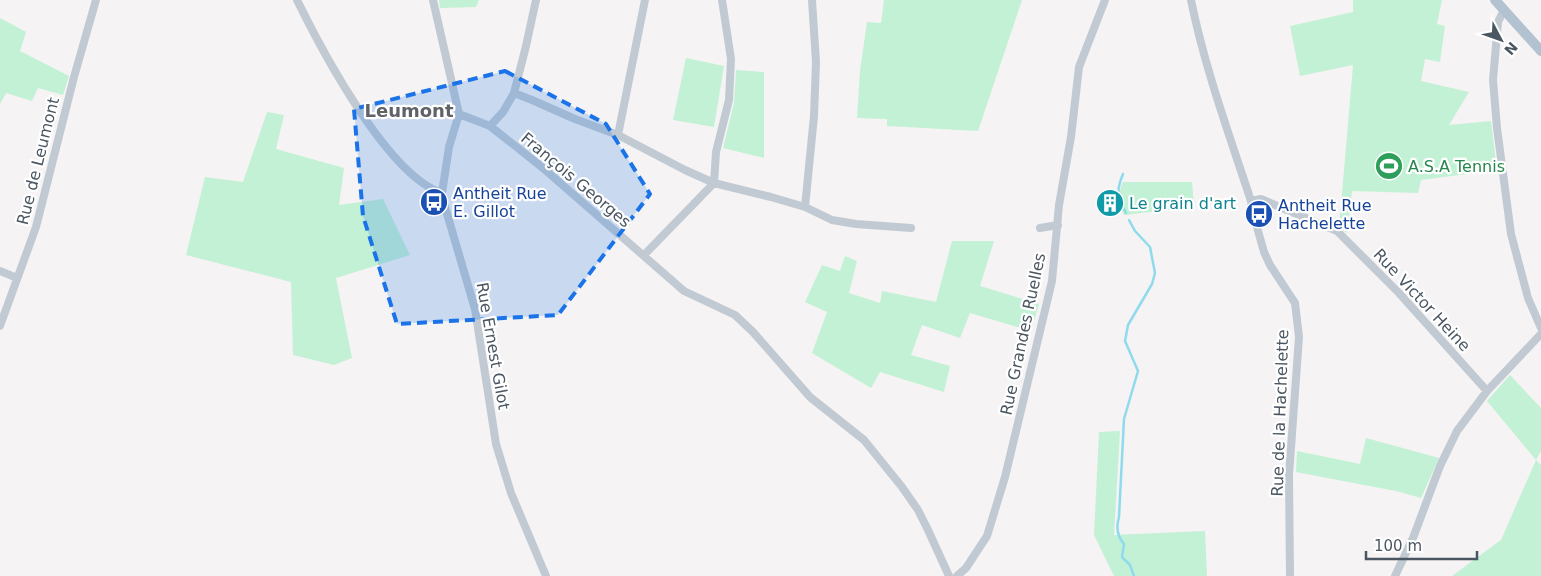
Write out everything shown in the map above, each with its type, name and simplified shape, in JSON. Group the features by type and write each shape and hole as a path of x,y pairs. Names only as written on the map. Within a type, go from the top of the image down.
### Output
{"main road":[{"path":"1496,0 1541,52"}],"street":[{"name":"Rue de Leumont","path":"0,326 36,228 74,77 96,0"},
{"path":"297,0 340,80 393,156 419,182 432,190 442,193"},
{"name":"Rue Ernest Gilot","path":"433,0 459,114 449,147 442,193 475,309 496,444 511,493 546,576"},
{"path":"490,126 504,112 514,94 536,0"},
{"path":"618,135 645,0"},
{"path":"644,255 714,183 716,152 729,100 731,59 722,0"},
{"path":"805,208 816,62 812,0"},
{"name":"Rue Grandes Ruelles","path":"957,576 966,568 987,536 1005,477 1052,281 1059,205 1071,137 1079,67 1105,0"},
{"name":"Rue de la Hachelette","path":"1191,0 1203,54 1251,201 1264,252 1270,265 1295,303 1299,336 1289,475 1290,576"},
{"path":"1504,10 1498,22 1492,80 1497,128 1511,234 1528,298 1541,328"},
{"path":"514,94 618,135 714,183 771,196 832,220 864,225 911,228"},
{"name":"François Georges","path":"459,114 490,126 543,168 583,205 684,291 735,315 753,332 810,397 864,440 918,510 949,576"},
{"name":"Rue Victor Heine","path":"1251,201 1261,199 1337,231 1399,294 1487,391"},
{"path":"1040,228 1058,225"},
{"path":"0,271 18,278"},
{"path":"1395,576 1413,538 1440,466 1457,431 1487,391 1541,334"}],"highlighted area":[{"path":"505,71 606,124 650,194 558,315 397,324 363,216 354,109"}],"green space":[{"path":"439,0 479,0 476,7 440,8"},
{"path":"884,0 1022,0 978,131 887,126 887,119 857,118 860,71 867,22 881,23"},
{"path":"1353,0 1442,0 1437,24 1445,26 1440,62 1425,59 1421,81 1469,92 1449,125 1491,121 1497,170 1421,180 1418,193 1352,191 1347,233 1339,228 1353,65 1300,76 1290,26 1353,12"},
{"path":"0,18 26,32 20,51 69,76 63,95 38,88 32,101 6,93 0,104"},
{"path":"686,58 724,66 714,127 673,120"},
{"path":"736,70 764,72 764,158 723,148 734,103"},
{"path":"267,112 284,115 276,149 344,168 339,205 383,199 410,255 336,278 352,358 334,365 293,355 291,282 186,255 205,177 243,182"},
{"path":"1123,182 1192,182 1194,207 1124,215 1117,198"},
{"path":"952,241 994,241 980,286 1039,304 1031,331 970,313 960,338 922,325 911,355 950,366 944,392 880,372 871,388 812,353 827,312 805,302 822,265 840,271 845,256 857,261 849,293 880,303 882,291 936,302"},
{"path":"1510,375 1541,408 1541,451 1536,460 1487,401"},
{"path":"1120,431 1114,535 1205,531 1207,576 1114,576 1094,535 1099,432"},
{"path":"1366,438 1439,458 1421,498 1396,491 1296,472 1297,451 1360,464"},
{"path":"1536,460 1541,465 1541,576 1452,576 1501,540"}],"waterway":[{"path":"1123,174 1118,194 1126,213"},
{"path":"1129,220 1135,231 1150,247 1155,273 1152,284 1128,325 1125,341 1138,371 1124,419 1117,528 1124,544 1122,557 1130,565 1134,576"}],"place":[{"name":"A.S.A Tennis","path":"1389,166"},
{"name":"Antheit Rue E. Gillot","path":"434,202"},
{"name":"Le grain d'art","path":"1110,203"},
{"name":"Antheit Rue Hachelette","path":"1259,214"}],"district":[{"name":"Leumont","path":"409,110"}]}
